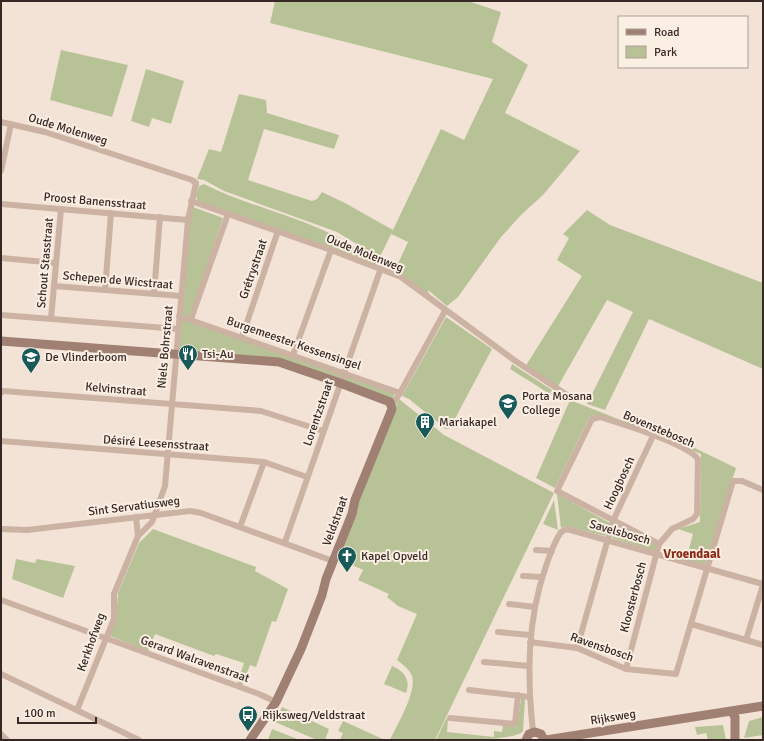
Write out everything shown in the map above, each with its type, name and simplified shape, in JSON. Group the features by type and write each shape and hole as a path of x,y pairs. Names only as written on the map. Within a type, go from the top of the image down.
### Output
{"street":[{"name":"Oude Molenweg","path":"1,122 45,132 185,177 196,183"},
{"path":"1,171 11,124"},
{"name":"Niels Bohrstraat","path":"156,514 165,486 188,220 196,183"},
{"name":"Oude Molenweg","path":"191,201 381,268 401,277 445,311 526,369 573,399"},
{"name":"Proost Banensstraat","path":"1,204 188,220"},
{"name":"Schout Stasstraat","path":"51,319 61,209"},
{"path":"105,290 111,213"},
{"path":"191,320 228,214"},
{"path":"154,294 160,217"},
{"name":"Grétrystraat","path":"242,337 278,232"},
{"path":"293,355 330,250"},
{"path":"1,258 56,262"},
{"name":"Lorentzstraat","path":"285,542 381,268"},
{"name":"Schepen de Wicstraat","path":"54,286 181,296"},
{"name":"Veldstraat","path":"250,740 276,702 301,649 352,514 355,500 392,409 392,404 400,393 445,311"},
{"path":"1,315 178,329"},
{"name":"Burgemeester Kessensingel","path":"179,316 400,393"},
{"name":"Burgemeester Kessensingel","path":"1,341 279,362 388,400 392,404"},
{"name":"Kelvinstraat","path":"1,393 3,391 261,411 323,431"},
{"name":"Bovenstebosch","path":"595,417 600,417 653,436 687,451 698,460 697,514 693,519 672,529 659,544 557,491 592,419 595,417"},
{"name":"Hoogbosch","path":"576,648 613,521 653,436"},
{"name":"Désiré Leesensstraat","path":"1,441 264,462 308,477"},
{"path":"240,527 264,462"},
{"name":"Ravensbosch","path":"530,638 576,648 626,669 676,674 706,567 733,482 742,481 763,490"},
{"name":"Sint Servatiusweg","path":"1,530 27,530 156,514 194,511 285,542 333,561"},
{"name":"Kerkhofweg","path":"77,710 114,619 114,594 138,536 152,522 156,514"},
{"name":"Kerkhofweg","path":"136,517 138,536"},
{"name":"Savelsbosch","path":"533,732 529,697 530,638 542,578 558,536 561,532 567,529 763,584"},
{"name":"Kloosterbosch","path":"626,669 659,544"},
{"path":"536,550 552,551"},
{"path":"522,576 542,578"},
{"path":"746,640 763,584"},
{"name":"Gerard Walravenstraat","path":"1,600 260,694 276,702"},
{"path":"509,604 535,607"},
{"path":"691,624 763,645"},
{"path":"498,632 530,638"},
{"path":"484,662 529,666"},
{"path":"1,674 139,740"},
{"path":"469,690 529,697"},
{"path":"450,718 515,724 518,696"},
{"name":"Rijksweg","path":"733,716 763,706"},
{"name":"Rijksweg","path":"545,740 685,719 733,716 763,712"},
{"path":"733,716 735,740"},
{"path":"526,740 529,734 533,732 541,734 545,740"},
{"path":"1,734 7,740"}],"green space":[{"path":"275,1 468,1 501,12 492,42 528,65 505,113 580,151 543,195 522,214 501,237 458,297 447,306 428,290 429,296 387,269 363,248 337,232 224,191 204,180 197,179 209,149 221,152 239,94 266,100 267,113 339,135 334,149 264,129 248,180 312,201 317,199 322,192 393,230 441,129 464,140 493,79 270,23","holes":["391,234 408,242 396,268 380,257"]},
{"path":"61,50 128,65 112,117 50,100"},
{"path":"146,69 184,81 171,124 152,118 149,127 131,121"},
{"path":"204,184 249,203 319,228 361,251 380,267 198,202 196,196 199,186"},
{"path":"193,207 223,218 190,317 181,315 190,216"},
{"path":"587,210 610,225 763,283 763,369 649,319 605,410 587,404 633,312 607,300 557,388 525,367 582,276 557,260 569,238 563,234"},
{"path":"446,317 492,349 450,428 446,429 409,399 402,396"},
{"path":"181,319 341,374 339,380 292,364 178,353"},
{"path":"512,364 552,390 550,394 510,369"},
{"path":"345,375 395,393 392,400 342,381"},
{"path":"399,399 444,435 554,493 435,740 390,740 406,708 412,691 412,676 406,667 397,660 417,614 398,606 387,597 389,594 358,580 363,570 337,558 385,431"},
{"path":"570,400 618,419 670,436 736,468 705,565 686,560 693,534 678,529 700,522 701,454 630,425 594,415 589,418 555,488 536,478"},
{"path":"557,494 610,523 605,536 566,526 561,528"},
{"path":"554,500 558,530 543,524"},
{"path":"616,525 657,546 654,551 612,538"},
{"path":"153,529 256,567 255,571 288,589 276,622 272,621 256,667 250,665 242,686 237,684 244,663 216,654 214,656 155,634 148,651 110,636 116,619 118,593 139,543"},
{"path":"16,559 35,563 37,559 75,566 63,598 12,579"},
{"path":"392,666 400,670 405,676 408,684 406,693 384,684"},
{"path":"521,699 525,699 523,731 518,734 509,737 484,739 436,740 446,719 448,719 447,732 494,737 494,731 502,732 503,725 517,727"},
{"path":"282,707 329,729 325,740 317,740 275,722"},
{"path":"763,717 763,735 744,738 749,721"},
{"path":"343,721 385,740 340,740 343,733 338,731"},
{"path":"723,725 726,740 708,740 706,733 697,735 695,727"},
{"path":"272,729 300,740 268,740"}],"place":[{"name":"Tsi-Au","path":"188,371"},
{"name":"De Vlinderboom","path":"31,374"},
{"name":"Porta Mosana College","path":"508,420"},
{"name":"Mariakapel","path":"425,439"},
{"name":"Kapel Opveld","path":"347,573"},
{"name":"Rijksweg/Veldstraat","path":"248,732"}],"district":[{"name":"Vroendaal","path":"692,553"}]}
